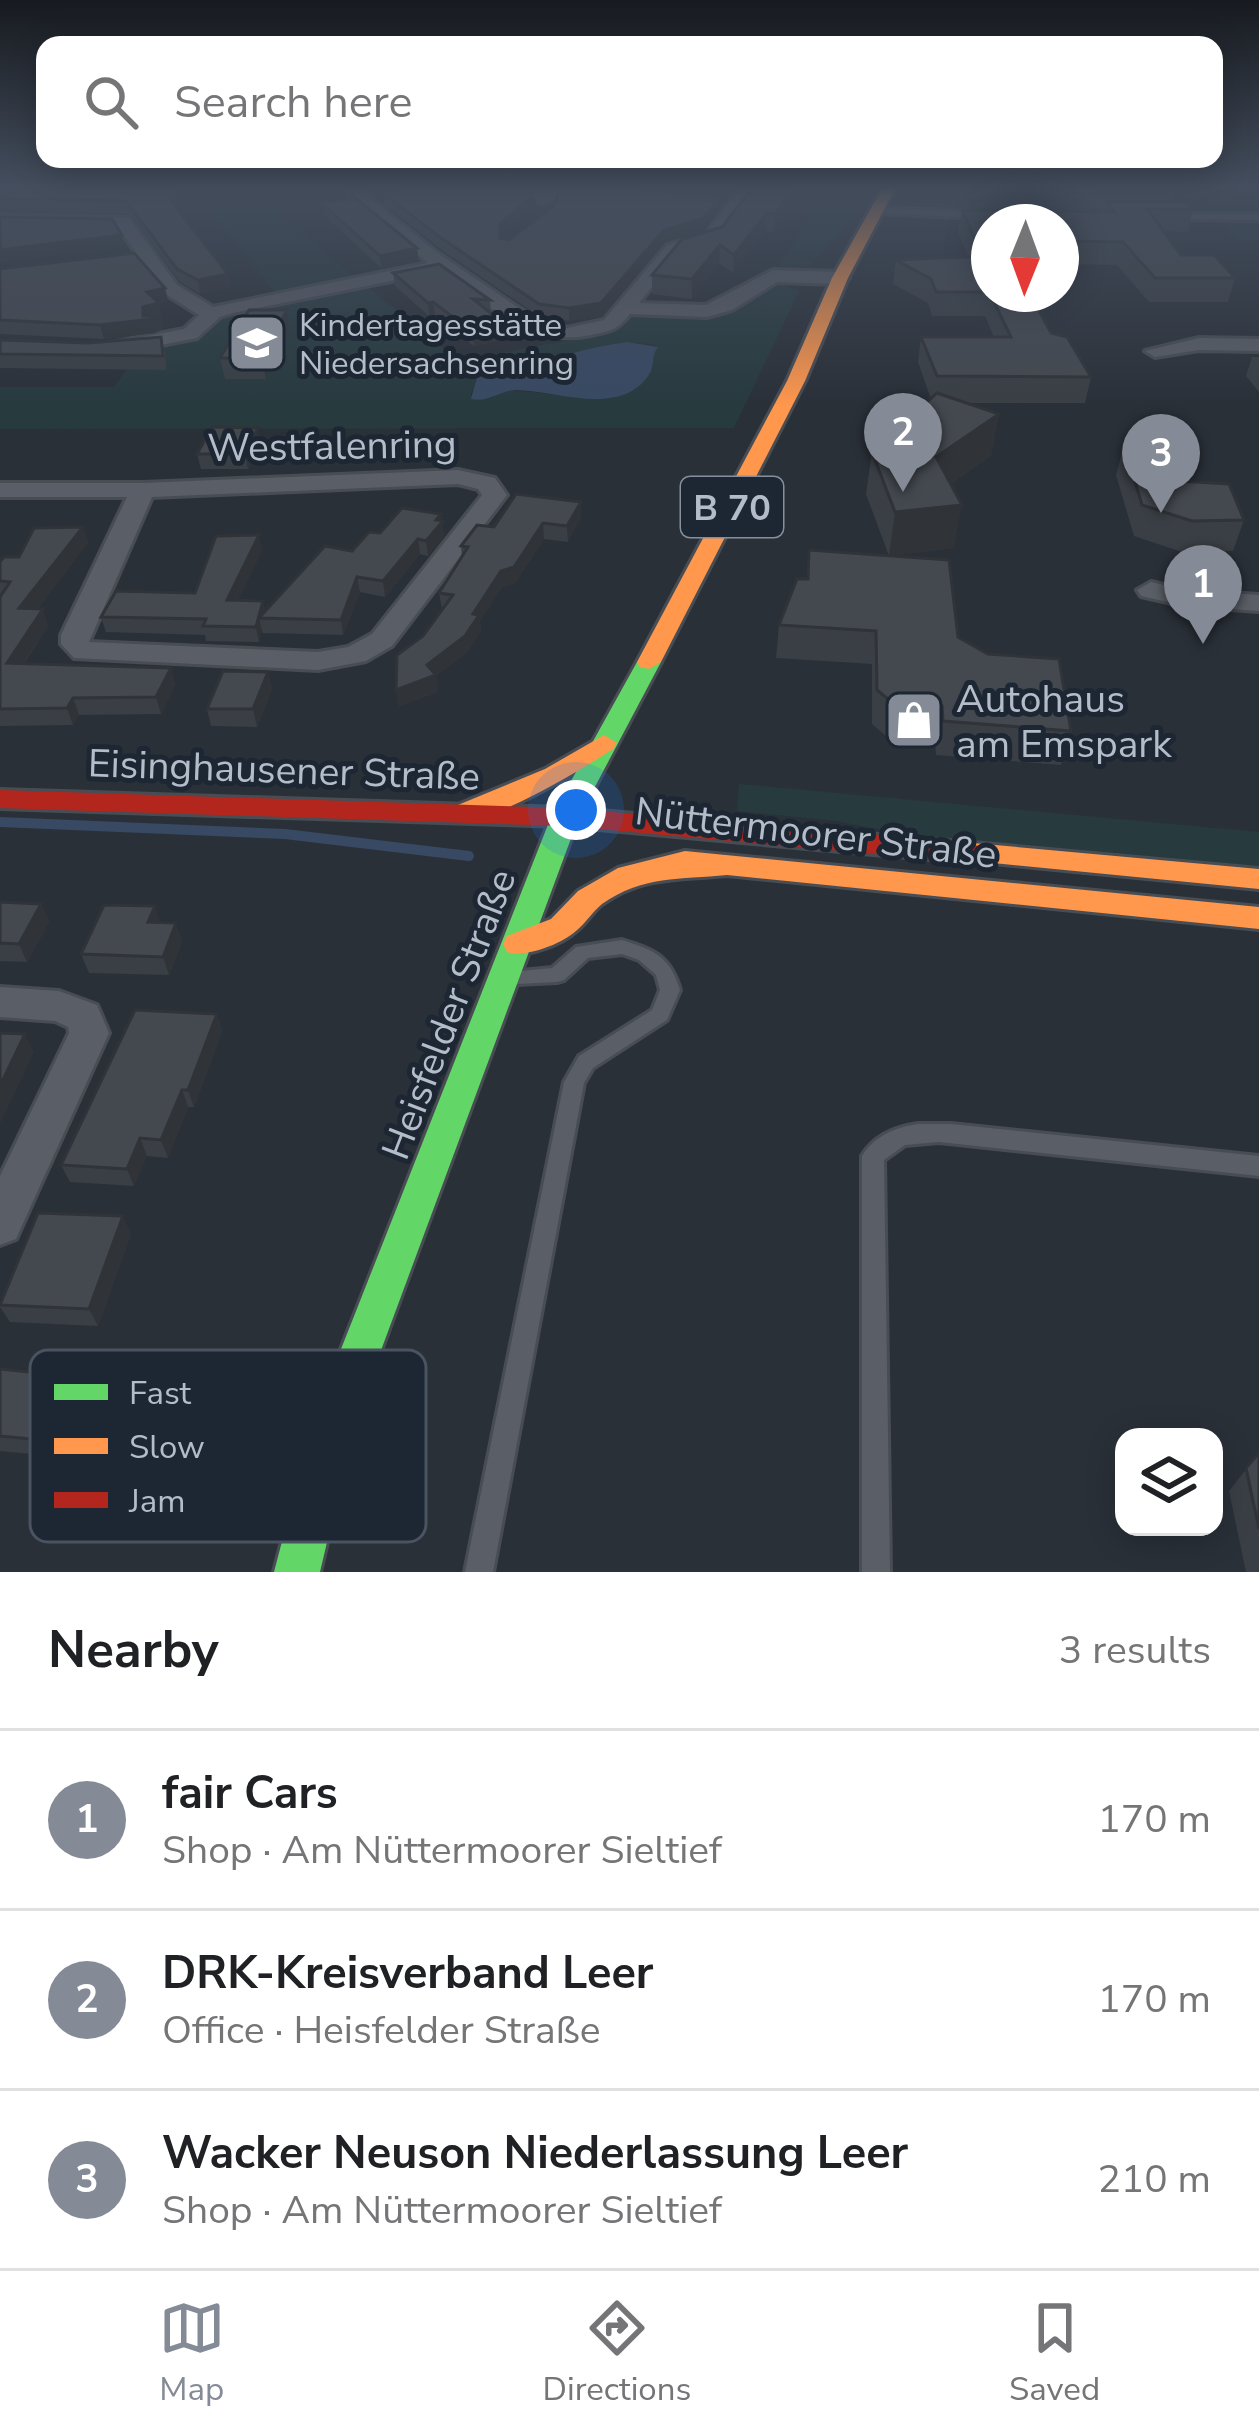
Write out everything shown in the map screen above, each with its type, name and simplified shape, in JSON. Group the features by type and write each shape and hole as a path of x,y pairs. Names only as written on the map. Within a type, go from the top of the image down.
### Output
{"main road":[{"name":"Heisfelder Straße","path":"361,1350 565,817 796,381 851,258"},
{"name":"B 70","path":"463,814 554,775 606,741"},
{"name":"Eisinghausener Straße","path":"0,800 565,817"},
{"name":"Nüttermoorer Straße","path":"565,817 621,851 724,866 1255,920"},
{"name":"Nüttermoorer Straße","path":"565,817 1259,879"},
{"path":"518,944 562,927 589,898 628,875 662,867 724,866"},
{"name":"Heisfelder Straße","path":"297,1572 304,1542"}],"street":[{"path":"145,258 192,307 214,314 444,266"},
{"path":"434,258 548,332 597,331 628,308 666,258"},
{"path":"628,308 707,311 773,276 840,278"},
{"path":"98,347 183,336 214,314"},
{"path":"1155,351 1199,344 1259,345"},
{"name":"Westfalenring","path":"0,490 143,490 448,477 486,483 495,495 386,636 364,652 318,661 84,652 75,644 75,634 143,490"},
{"path":"1151,590 1184,598 1259,603"},
{"path":"0,1002 73,1010 88,1024 89,1033 0,1225"}],"lane":[{"path":"479,1572 574,1082 586,1062 660,1015 670,990 665,972 646,956 622,947 583,952 557,975 505,978"},
{"path":"876,1572 873,1156 887,1140 914,1131 951,1133 1259,1166"}],"green space":[{"path":"248,258 333,258 459,361 602,334 630,316 714,318 744,305 768,285 782,284 799,291 734,428 0,429 0,387 114,387 141,350 196,337 226,306 276,293","holes":["628,342 657,345 648,371 630,389 599,398 515,391 471,395 477,377 523,378 562,355"]},
{"path":"784,258 816,258 809,266 779,266"},
{"path":"739,784 1259,832 1259,869 944,842 836,821 737,811"}],"water":[{"path":"627,342 658,347 650,373 623,395 587,399 516,390 471,399 477,377 523,378 560,358"}],"building":[{"path":"89,258 139,258 165,288 147,292 159,303 143,307 143,316 159,316 152,319 100,325 0,320 0,269"},
{"path":"169,258 216,258 228,274 198,280 177,269"},
{"path":"471,258 640,258 601,303 569,308 539,304"},
{"path":"666,258 709,258 692,279 652,275"},
{"path":"971,258 971,292 936,292 931,279 896,260"},
{"path":"1138,258 1217,258 1235,278 1155,278"},
{"path":"439,264 490,300 473,299 506,325 473,332 393,273"},
{"path":"249,310 287,310 262,358 220,358"},
{"path":"999,312 1040,312 1051,333 1067,337 1091,377 937,376 921,337 1011,337"},
{"path":"161,337 163,356 0,354 0,340 88,343"},
{"path":"937,393 999,414 936,457 962,505 895,512 872,452"},
{"path":"212,427 258,428 245,454 197,454"},
{"path":"1124,445 1168,448 1180,481 1229,484 1244,520 1192,521 1142,505"},
{"path":"516,494 581,502 567,526 543,523 514,567 501,571 473,614 479,615 465,636 427,665 436,675 396,690 397,655 423,636 453,595 439,593 468,547 461,546 477,525 494,527"},
{"path":"402,508 441,514 436,520 443,521 426,541 418,539 383,581 357,577 341,620 259,618 325,546 352,551 369,532 380,533"},
{"path":"83,527 19,608 43,609 7,663 171,668 156,697 73,698 67,708 0,709 0,597 10,582 0,581 0,562 4,557 19,557 34,528"},
{"path":"259,535 227,600 263,601 256,627 203,626 206,619 101,617 116,591 195,593 216,536"},
{"path":"809,550 949,560 958,637 988,654 1059,659 1071,731 943,721 942,706 893,703 877,690 876,631 779,625 797,579 808,579"},
{"path":"223,671 268,672 253,709 207,709"},
{"path":"0,902 41,904 19,944 0,943"},
{"path":"104,905 155,906 148,922 176,923 163,957 81,954"},
{"path":"135,1010 217,1014 188,1090 182,1090 161,1140 140,1138 127,1169 61,1165"},
{"path":"0,1033 25,1034 0,1086"},
{"path":"38,1213 123,1216 89,1309 0,1305"},
{"path":"0,1369 30,1372 30,1439 0,1436"},
{"path":"1259,1453 1259,1529 1246,1468"}],"waterway":[{"path":"0,822 285,834 469,856"}],"traffic: fast":[{"path":"361,1350 565,817 649,662"},
{"path":"297,1572 304,1542"}],"traffic: slow":[{"path":"649,662 796,381 851,258"},
{"path":"463,814 554,775 604,743"},
{"path":"973,853 1259,879"},
{"path":"685,861 1259,918"},
{"path":"518,944 562,927 588,899 628,875 662,867 724,866"}],"traffic: jam":[{"path":"0,799 565,817 973,853"}],"place":[{"name":"Kindertagesstätte Niedersachsenring","path":"257,343"},
{"name":"DRK-Kreisverband Leer","path":"903,492"},
{"name":"Wacker Neuson Niederlassung Leer","path":"1161,513"},
{"name":"fair Cars","path":"1203,644"},
{"name":"Autohaus am Emspark","path":"914,720"}]}
